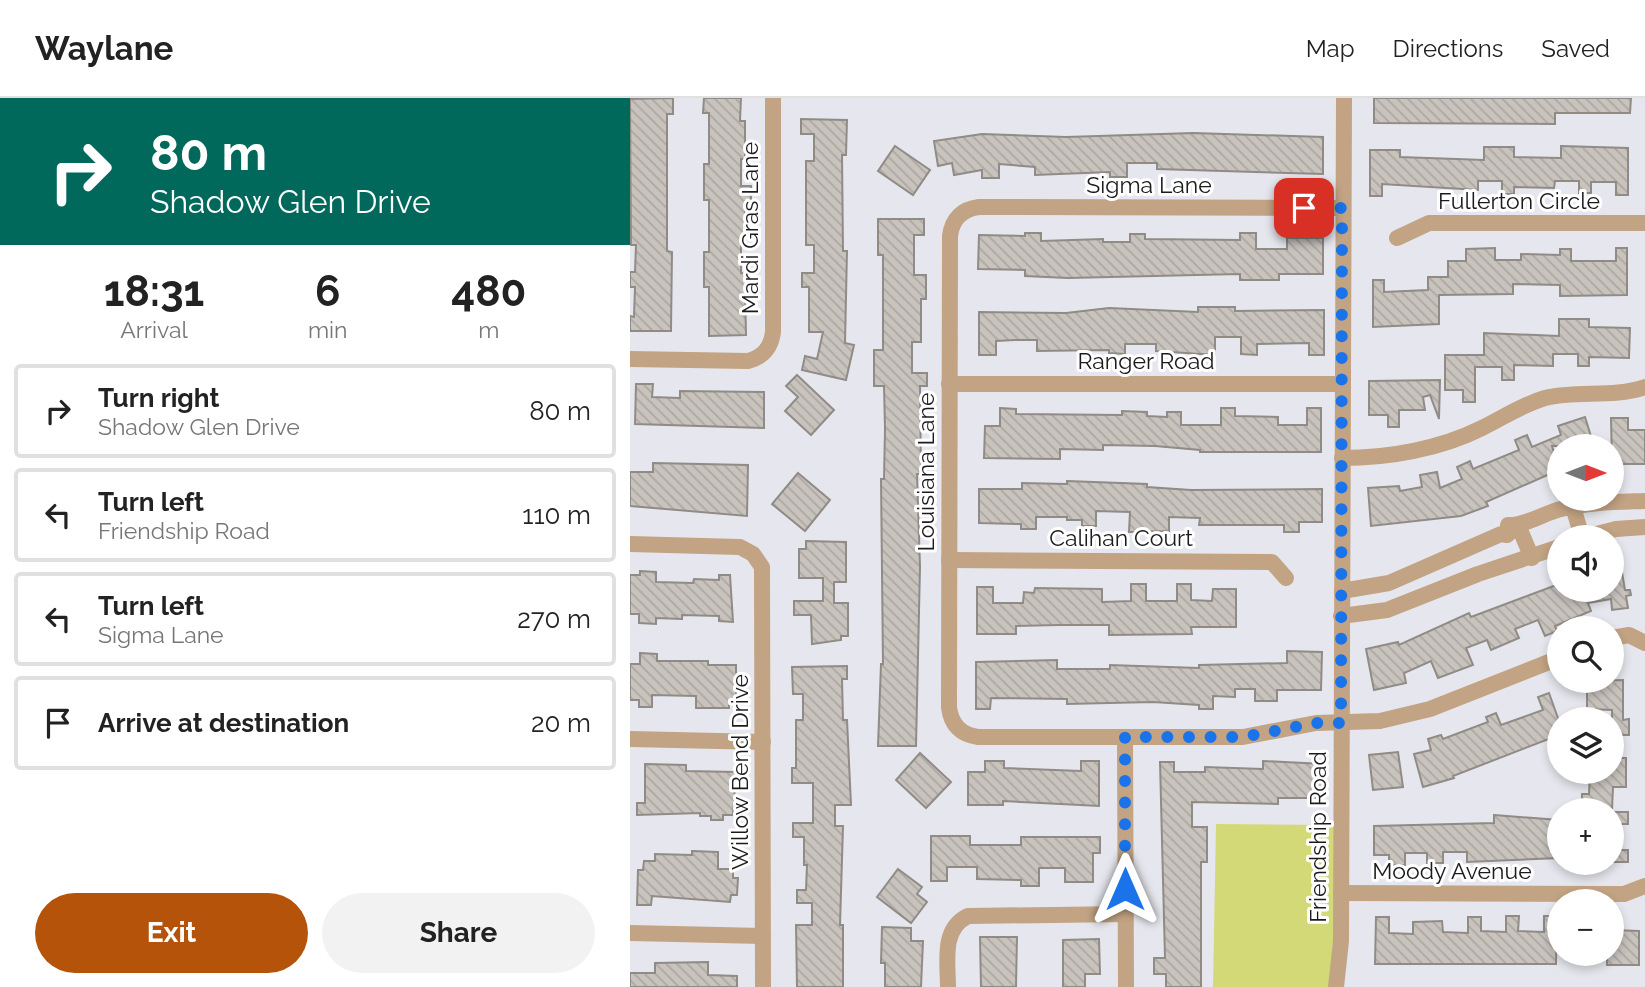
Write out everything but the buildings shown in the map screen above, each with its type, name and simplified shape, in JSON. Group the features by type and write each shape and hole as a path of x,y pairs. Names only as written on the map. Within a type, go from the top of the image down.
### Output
{"street":[{"name":"Mardi Gras Lane","path":"630,359 743,362 762,355 769,347 773,332 773,98"},
{"name":"Friendship Road","path":"1336,987 1340,959 1341,893 1344,98"},
{"name":"Sigma Lane","path":"958,216 979,207 1342,208"},
{"name":"Louisiana Lane","path":"958,216 950,236 949,707 958,728 978,737 1125,737"},
{"name":"Fullerton Circle","path":"1397,238 1429,223 1645,223"},
{"name":"Ranger Road","path":"949,384 1342,384"},
{"path":"1342,458 1399,453 1437,446 1481,429 1524,404 1547,398 1629,392 1645,387"},
{"path":"1624,503 1645,501"},
{"path":"1342,591 1389,583 1501,534 1513,532 1517,525 1561,511"},
{"path":"1517,525 1532,558"},
{"path":"1624,528 1645,527"},
{"name":"Willow Bend Drive","path":"630,544 740,547 757,558 764,576 763,987"},
{"path":"1341,615 1387,610 1478,574 1547,552"},
{"name":"Calihan Court","path":"949,560 1272,562 1286,578"},
{"path":"1624,636 1629,635 1645,643"},
{"path":"1126,987 1125,737 1243,737 1316,723 1380,721 1430,709 1547,662"},
{"path":"630,739 763,742"},
{"name":"Moody Avenue","path":"1341,893 1624,894 1645,886"},
{"path":"948,987 948,939 956,924 968,916 1125,914"},
{"path":"630,933 763,936"}],"green space":[{"path":"1216,824 1334,825 1334,930 1330,987 1213,987"}],"route":[{"path":"1125,889 1125,737 1243,737 1316,723 1341,723 1342,208 1304,208"}]}
